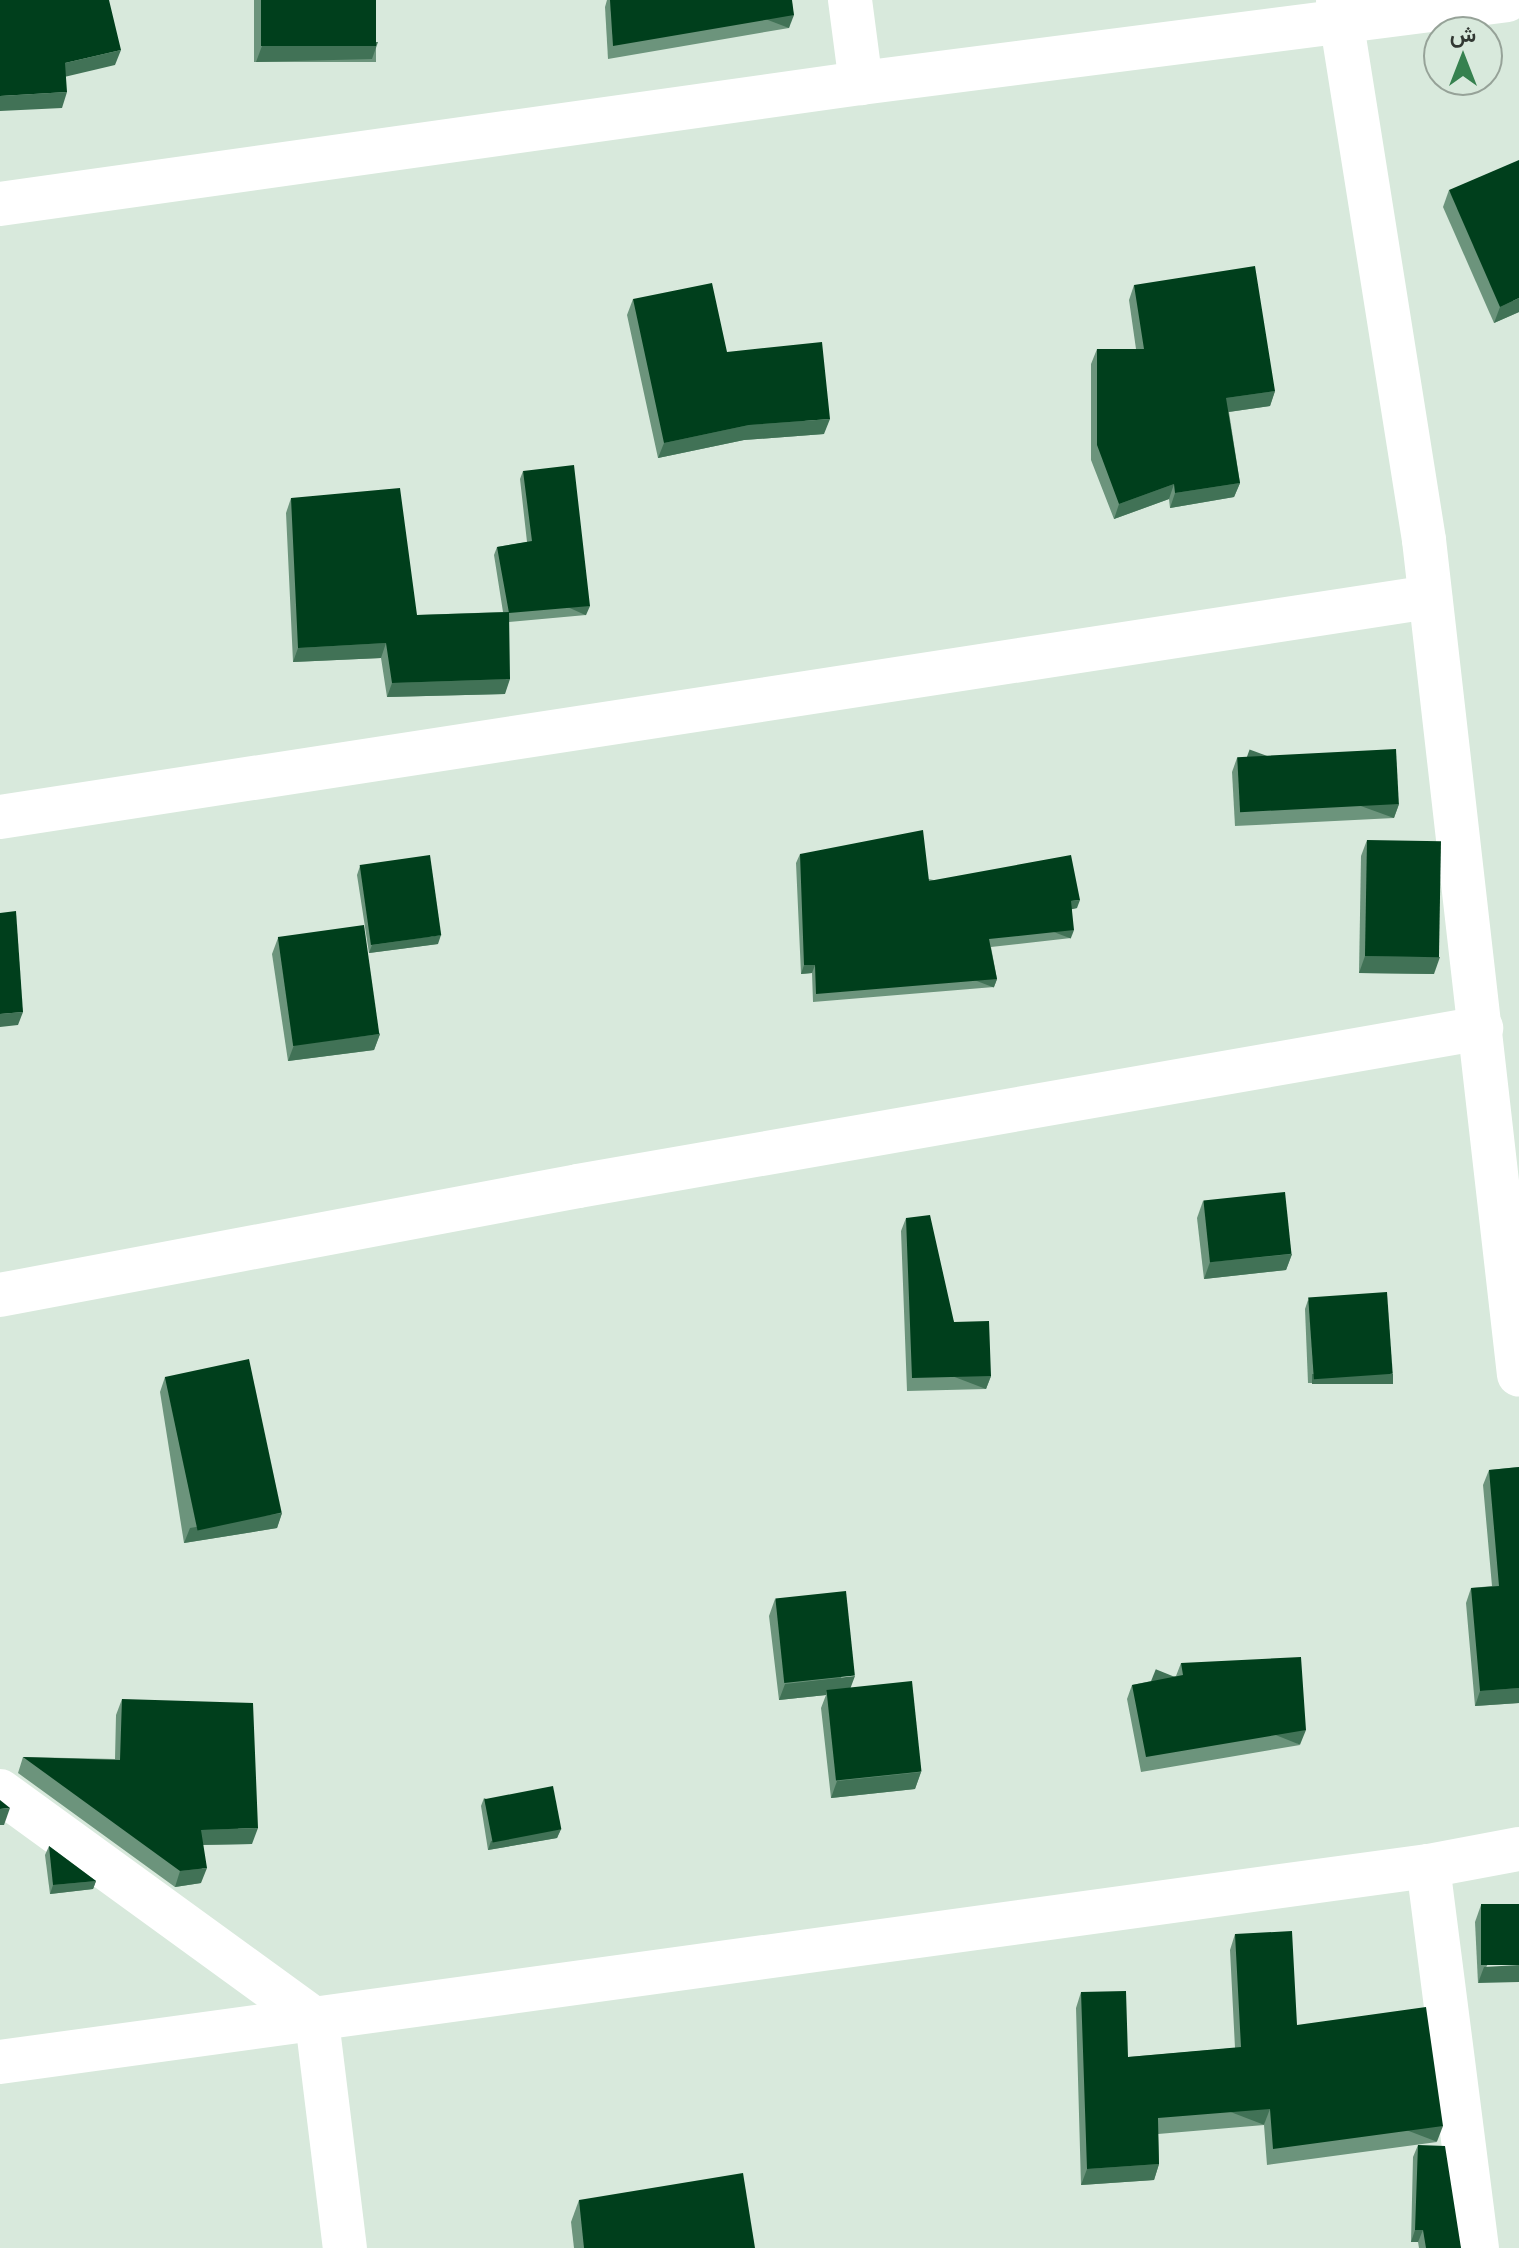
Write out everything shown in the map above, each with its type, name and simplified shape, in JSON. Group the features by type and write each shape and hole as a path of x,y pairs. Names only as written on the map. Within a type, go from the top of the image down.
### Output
{"street":[{"path":"850,0 861,83"},
{"path":"0,204 1340,12 1507,0"},
{"path":"1340,12 1430,597 1519,1375"},
{"path":"0,817 1430,597"},
{"path":"0,1295 578,1186 1481,1028"},
{"path":"0,1791 317,2021 345,2248"},
{"path":"0,2062 317,2021 1428,1866 1519,1849"},
{"path":"1428,1866 1477,2248"}],"building":[{"path":"0,0 109,0 121,50 65,63 67,92 0,96"},
{"path":"261,0 376,0 376,46 261,46"},
{"path":"610,0 792,0 794,15 613,46"},
{"path":"1519,160 1519,298 1500,307 1449,190"},
{"path":"1255,266 1275,391 1226,398 1240,483 1175,493 1174,484 1119,504 1097,445 1097,349 1144,349 1134,285"},
{"path":"712,283 727,352 822,342 830,419 749,425 664,443 633,299"},
{"path":"574,465 590,606 509,613 497,547 532,541 523,471"},
{"path":"400,488 417,615 509,612 510,679 392,683 386,643 298,648 291,498"},
{"path":"1396,749 1399,804 1240,812 1237,757"},
{"path":"923,830 929,881 1071,855 1080,900 1071,901 1074,930 989,939 997,979 816,994 815,965 804,965 800,854"},
{"path":"1367,840 1441,841 1439,957 1365,956"},
{"path":"430,855 441,935 371,945 360,865"},
{"path":"16,911 23,1012 0,1014 0,913"},
{"path":"364,925 379,1034 293,1046 278,937"},
{"path":"1285,1192 1291,1254 1210,1262 1203,1201"},
{"path":"930,1215 954,1322 989,1321 991,1376 912,1378 906,1218"},
{"path":"1387,1292 1393,1374 1314,1379 1308,1298"},
{"path":"249,1359 282,1513 198,1530 165,1377"},
{"path":"1519,1467 1519,1688 1480,1691 1471,1588 1499,1586 1489,1470"},
{"path":"846,1591 855,1676 784,1683 775,1598"},
{"path":"1301,1657 1306,1730 1146,1757 1132,1685 1183,1675 1181,1663"},
{"path":"912,1681 922,1772 836,1780 826,1690"},
{"path":"122,1699 253,1703 258,1828 201,1830 207,1868 180,1871 23,1757 120,1760"},
{"path":"553,1786 561,1829 493,1843 484,1799"},
{"path":"0,1800 10,1808 0,1809"},
{"path":"49,1846 96,1881 53,1885"},
{"path":"1481,1904 1519,1904 1519,1965 1481,1965"},
{"path":"1292,1931 1297,2025 1426,2007 1443,2126 1273,2149 1270,2109 1158,2118 1159,2164 1087,2169 1081,1992 1126,1991 1128,2057 1241,2047 1235,1934"},
{"path":"1418,2145 1445,2146 1461,2248 1426,2248 1423,2230 1415,2230"},
{"path":"743,2173 755,2248 584,2248 579,2200"}]}
